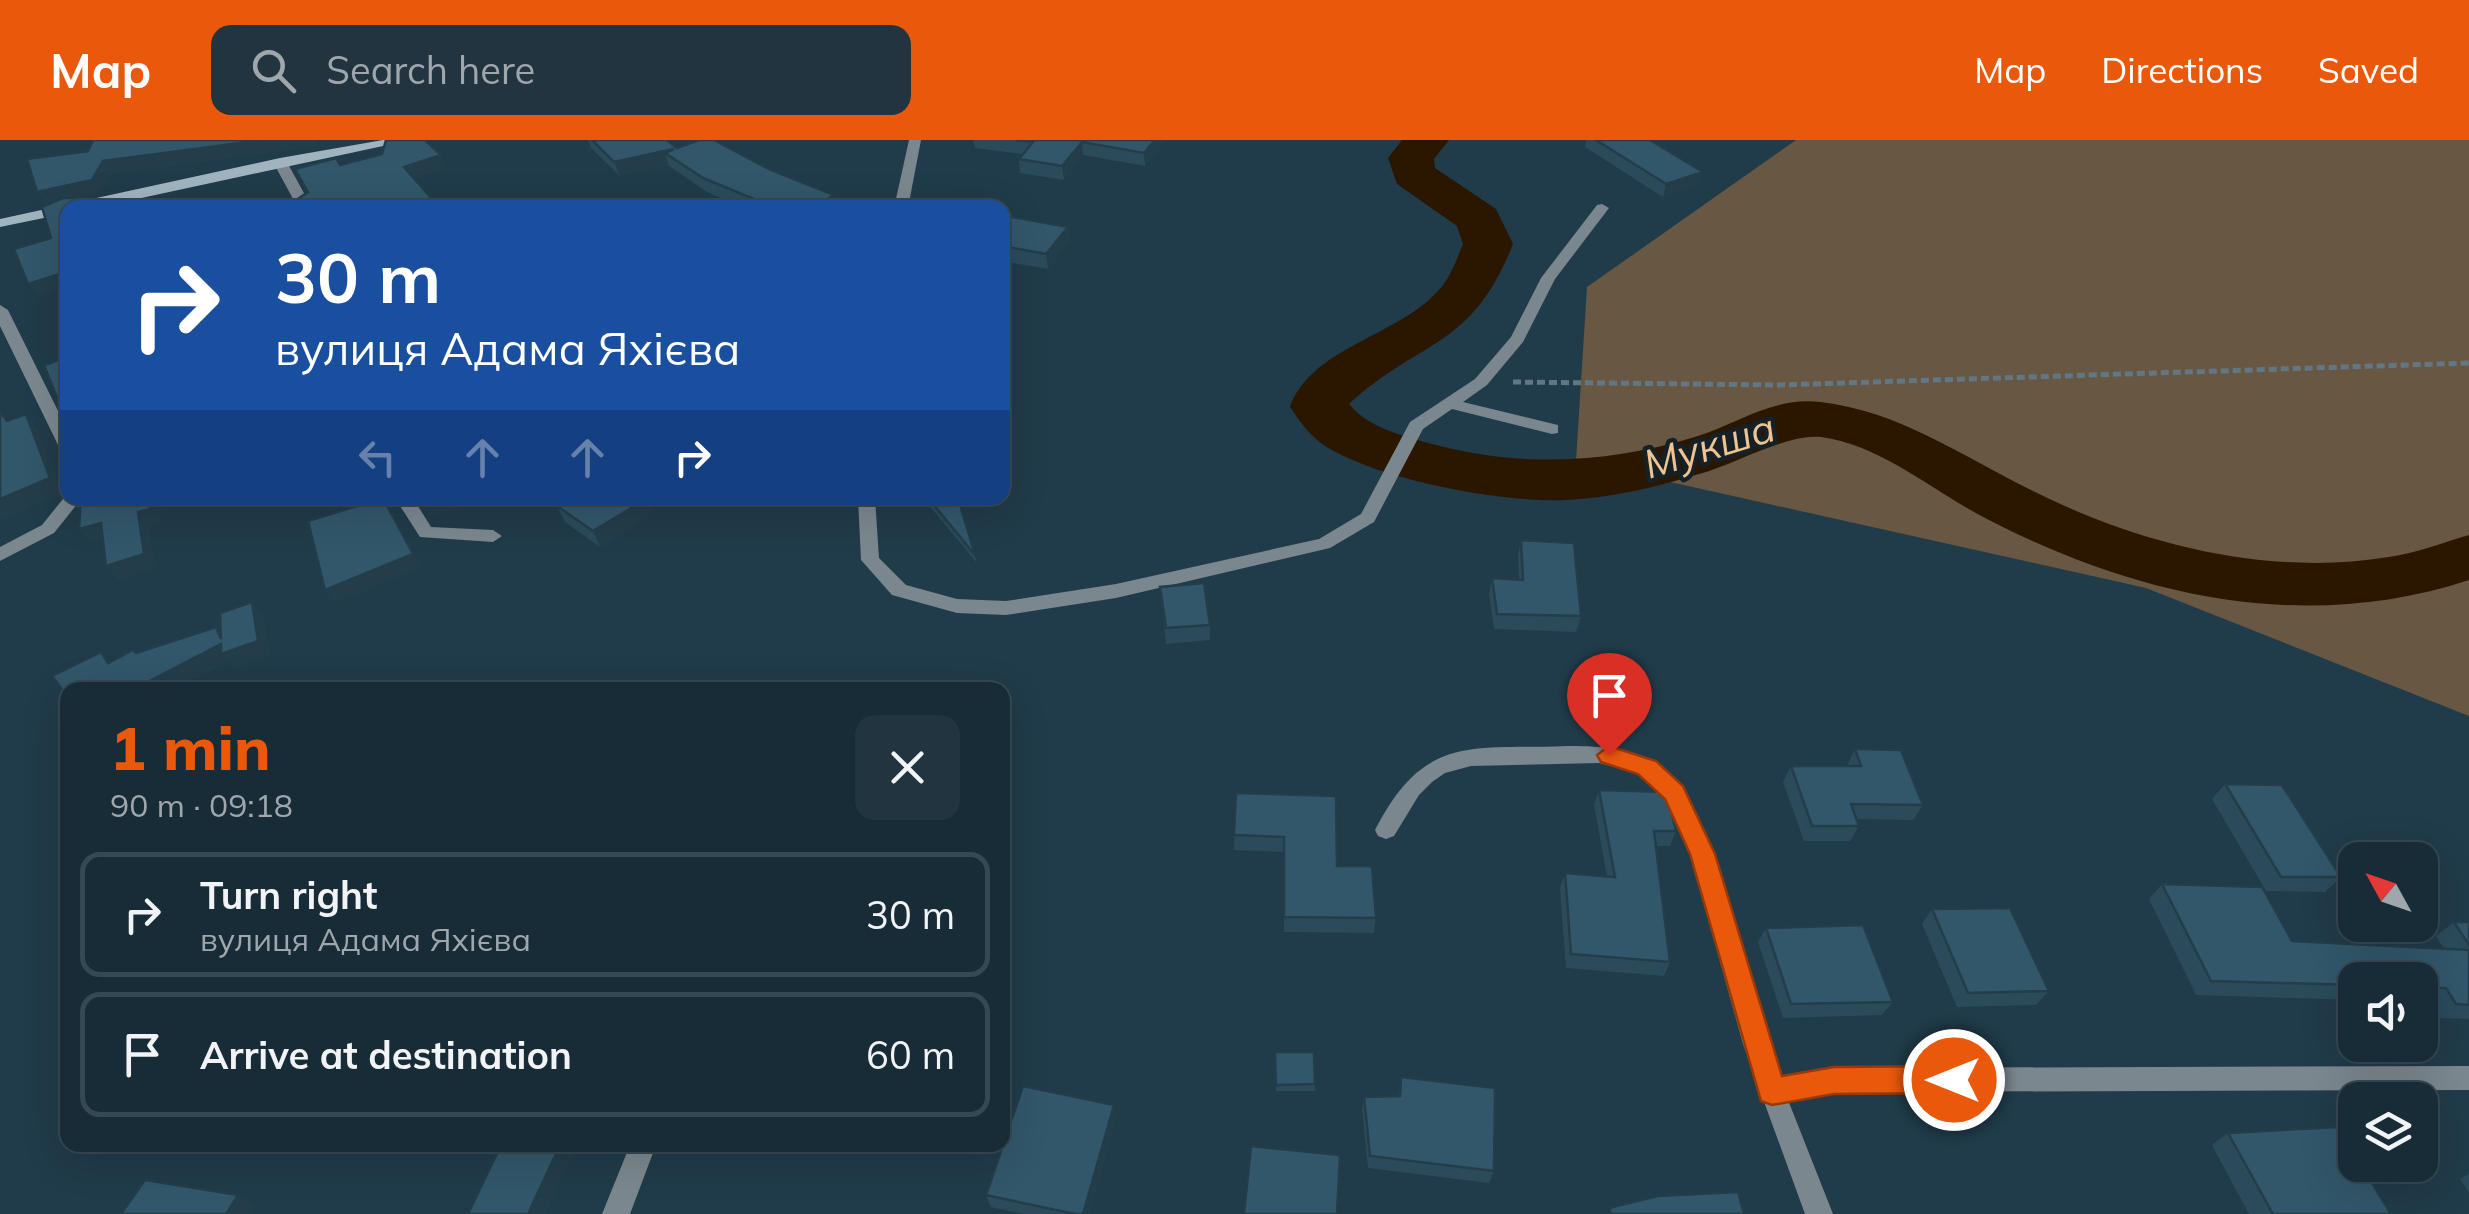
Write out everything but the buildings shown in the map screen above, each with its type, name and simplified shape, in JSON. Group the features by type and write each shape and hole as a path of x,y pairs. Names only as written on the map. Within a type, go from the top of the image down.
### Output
{"main road":[{"path":"107,200 280,162 405,140"},
{"path":"0,223 60,210"}],"street":[{"path":"904,200 915,140"},
{"path":"280,162 301,200"},
{"path":"866,505 870,560 899,590 957,606 1006,608 1097,594 1324,544 1368,518 1416,426 1481,382 1518,339 1548,278 1602,208"},
{"path":"0,310 60,433"},
{"path":"1449,404 1552,429"},
{"path":"0,554 48,529 67,505"},
{"path":"408,505 426,533 494,536"},
{"path":"1386,830 1419,779 1458,756 1609,755 1647,768 1674,792 1702,854 1772,1092 1819,1214"},
{"path":"1772,1092 1834,1080 2469,1078"},
{"path":"616,1214 640,1152"}],"path":[{"path":"1481,382 1779,385 2469,363"}],"shaded area":[{"path":"1796,140 2469,140 2469,716 2146,588 1576,461 1587,287"}],"waterway":[{"name":"Мукша","path":"1426,140 1411,158 1413,174 1479,219 1488,244 1457,303 1415,336 1344,378 1322,398 1319,407 1327,418 1347,434 1371,445 1452,469 1529,480 1565,480 1637,471 1719,449 1792,420 1818,419 1844,423 1894,441 2052,525 2143,559 2190,571 2286,584 2334,585 2393,579 2469,557"}],"route":[{"path":"1609,755 1647,768 1674,792 1702,854 1754,1042 1772,1092 1834,1080 1954,1080"}]}
